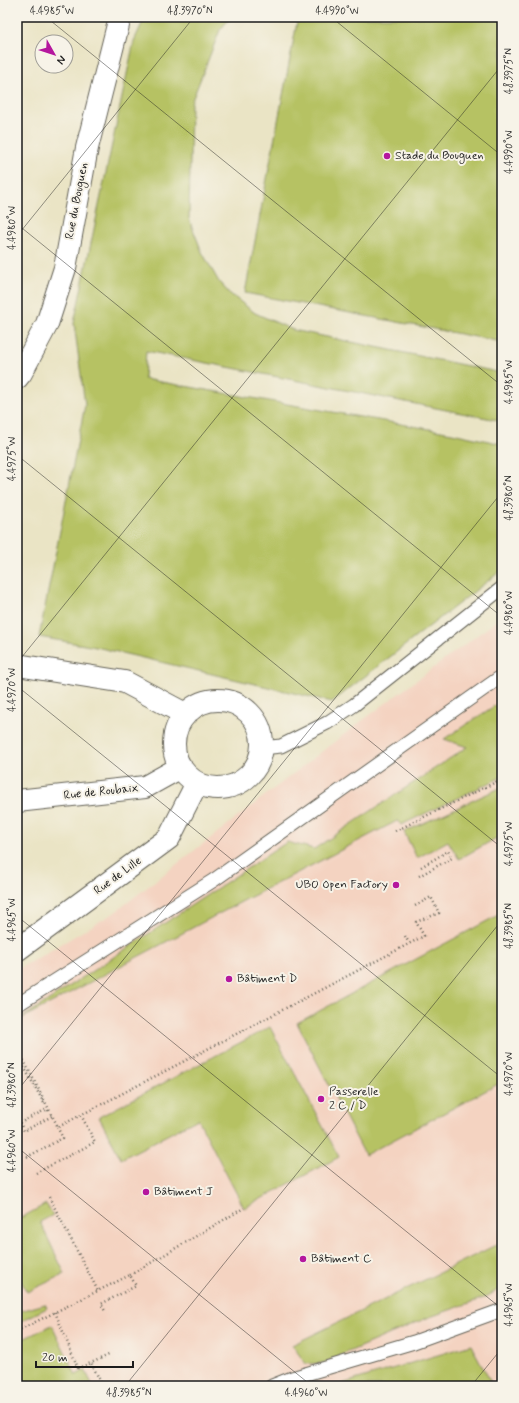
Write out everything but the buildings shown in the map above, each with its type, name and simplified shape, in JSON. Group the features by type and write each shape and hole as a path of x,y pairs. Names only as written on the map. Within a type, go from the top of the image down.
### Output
{"street":[{"name":"Rue du Bouguen","path":"17,378 47,324 65,268 87,148 120,17"},
{"path":"17,665 125,682 185,714"},
{"path":"214,700 224,700 238,704 250,713 259,726 262,738 262,748 257,764 248,777 235,785 212,788 197,783 181,767 174,749 175,734 185,714 200,703 214,700"},
{"name":"Rue de Roubaix","path":"17,801 144,787 181,767"},
{"name":"Rue de Lille","path":"17,950 169,838 197,783"}],"lane":[{"path":"262,748 281,746 331,720 354,705 502,588"},
{"path":"17,1005 214,880 502,676"},
{"path":"272,1386 292,1378 414,1342 502,1310"}],"path":[{"path":"395,831 502,779"},
{"path":"419,876 452,858 448,851 420,867"},
{"path":"17,1062 23,1059 58,1127 424,936 416,922 439,913 431,897 415,906"},
{"path":"405,936 409,943"},
{"path":"17,1062 20,1060 63,1138 27,1157"},
{"path":"47,1109 20,1123 24,1131 52,1116"},
{"path":"36,1172 95,1142 82,1117"},
{"path":"49,1197 98,1291"},
{"path":"17,1331 130,1275 244,1208"},
{"path":"105,1310 101,1304 136,1286 130,1275"},
{"path":"56,1312 78,1368 111,1354"},
{"path":"91,1363 103,1386"}],"shaded area":[{"path":"502,617 502,1386 17,1386 17,970 114,913 351,729"}],"green space":[{"path":"145,17 231,17 220,30 191,103 189,219 202,252 219,282 229,293 255,313 293,330 502,373 502,421 146,351 144,379 452,433 502,444 502,570 332,702 96,647 39,637 85,405 74,323 134,41"},
{"name":"Stade du Bouguen","path":"298,17 502,18 502,342 245,293"},
{"path":"502,701 502,777 401,825 399,821 397,821 17,1021 287,842 314,849 467,747 444,739"},
{"path":"502,787 502,835 459,859 448,841 417,858 404,832"},
{"path":"502,913 502,1082 365,1155 297,1023"},
{"path":"270,1027 339,1157 244,1208 198,1119 121,1159 99,1117"},
{"path":"46,1204 53,1215 40,1222 65,1274 27,1292 17,1274 17,1220"},
{"path":"502,1242 502,1288 484,1298 427,1318 323,1363 306,1364 292,1345"},
{"path":"45,1304 47,1308 17,1323 17,1312"},
{"path":"52,1325 76,1375 85,1370 93,1386 17,1386 17,1342"},
{"path":"471,1345 493,1386 335,1386"}],"place":[{"name":"Stade du Bouguen","path":"387,156"},
{"name":"UBO Open Factory","path":"396,885"},
{"name":"Bâtiment D","path":"229,979"},
{"name":"Passerelle 2 C / D","path":"321,1099"},
{"name":"Bâtiment J","path":"146,1192"},
{"name":"Bâtiment C","path":"303,1259"}]}
